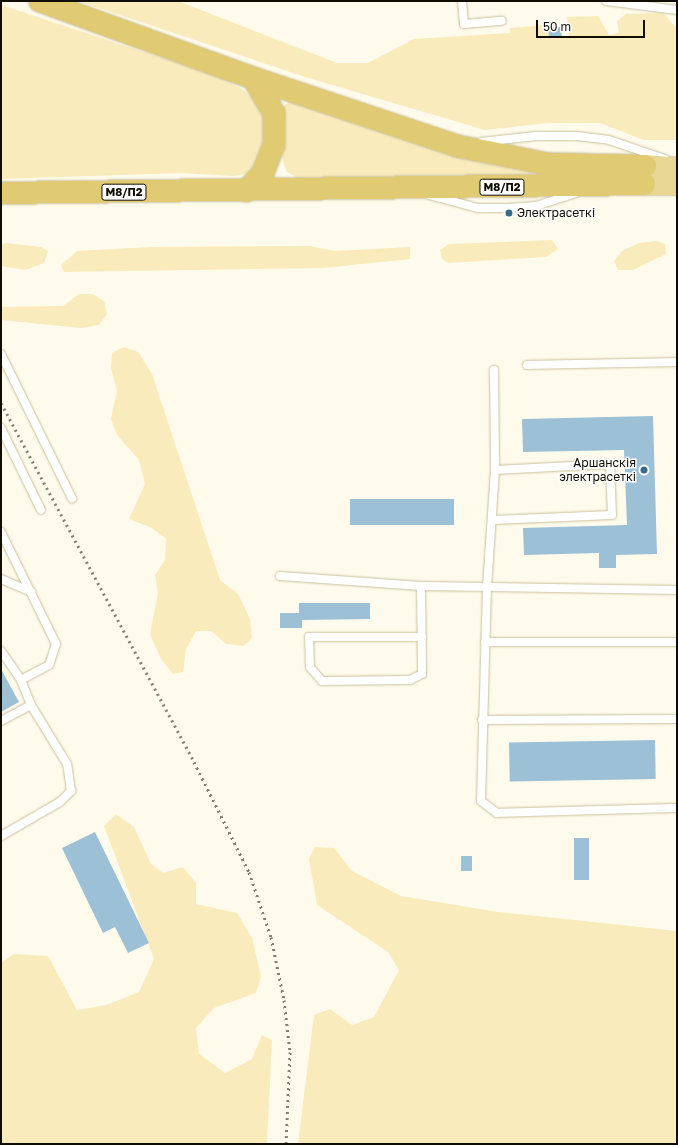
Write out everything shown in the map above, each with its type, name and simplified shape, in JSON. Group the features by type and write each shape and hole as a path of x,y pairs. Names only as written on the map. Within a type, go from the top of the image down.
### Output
{"highway":[{"name":"М8/П2","path":"40,1 253,78 457,146 548,164 644,175"},
{"path":"246,191 263,173 274,145 274,113 253,78"},
{"name":"М8/П2","path":"1,193 405,189 599,184 644,175"}],"main road":[{"name":"М8/П2","path":"644,175 677,169"},
{"name":"М8/П2","path":"644,175 677,184"}],"lane":[{"path":"462,1 464,24 502,21"},
{"path":"606,1 677,10"},
{"path":"457,146 536,136 577,136 609,140 677,164"},
{"path":"1,354 72,498"},
{"path":"527,365 677,362"},
{"path":"494,370 495,470 493,520 487,587 482,720 481,801 497,813 677,808"},
{"path":"1,428 41,510"},
{"path":"493,520 612,514 610,464 495,470"},
{"path":"1,532 56,644 49,665 21,680"},
{"path":"280,576 421,586 677,590"},
{"path":"1,579 31,592"},
{"path":"421,586 422,637 422,674 410,680 322,681 310,667 309,637 422,637"},
{"path":"485,642 677,642"},
{"path":"1,651 21,680 31,705 66,764 71,791 60,802 1,836"},
{"path":"1,721 31,705"},
{"path":"482,720 677,719"}],"shaded area":[{"path":"78,1 178,1 337,63 368,63 414,39 510,33 510,28 547,25 549,38 569,37 567,17 598,16 609,35 619,33 617,21 626,14 663,13 677,29 677,140 644,140 600,123 548,123 485,130 305,77"},
{"path":"1,5 220,77 245,91 261,108 268,134 258,165 246,174 233,176 181,173 1,179"},
{"path":"290,100 438,149 549,176 299,179 287,172 283,162 280,110"},
{"path":"552,240 558,249 546,257 448,263 442,259 440,250 449,244"},
{"path":"656,241 665,244 666,254 633,270 618,270 614,261 622,251 639,243"},
{"path":"6,243 41,247 48,251 44,263 25,270 1,266 1,245"},
{"path":"310,246 334,251 410,247 410,259 324,268 64,272 61,265 77,251 151,247"},
{"path":"79,294 93,294 104,301 107,314 99,325 81,328 1,320 1,307 63,306"},
{"path":"124,347 138,352 152,374 220,580 238,594 250,619 252,638 244,646 226,644 211,631 196,631 186,649 183,672 173,674 161,659 150,634 158,593 155,575 165,560 166,539 152,528 129,519 145,484 139,460 117,435 111,419 117,391 111,368 112,353"},
{"path":"116,814 134,827 151,864 163,873 183,867 196,883 196,904 237,913 252,938 261,976 256,993 214,1008 196,1028 199,1054 225,1073 252,1059 262,1035 272,1040 267,1144 1,1144 1,963 14,954 48,956 77,1010 106,1005 139,992 154,959 104,826"},
{"path":"315,847 334,848 352,871 401,896 498,912 677,931 677,1144 298,1144 314,1015 330,1009 352,1025 374,1017 399,970 388,952 317,905 309,859"}],"building":[{"path":"548,27 561,27 562,38 549,38"},
{"path":"653,416 657,554 616,555 616,568 599,568 599,553 524,555 523,528 627,525 624,450 523,452 522,419"},
{"path":"350,499 454,499 454,525 350,525"},
{"path":"299,603 370,603 370,619 302,620 302,628 280,628 280,613 299,613"},
{"path":"1,669 19,702 1,712"},
{"path":"655,740 656,779 510,782 509,743"},
{"path":"95,832 149,943 128,953 115,927 103,933 62,848"},
{"path":"574,838 589,838 589,880 574,880"},
{"path":"461,856 472,856 472,871 461,871"}],"railway":[{"path":"1,403 194,762 249,872 271,937 284,1000 290,1052 286,1144"}],"place":[{"name":"Электрасеткі","path":"509,213"},
{"name":"Аршанскія электрасеткі","path":"644,470"}]}
